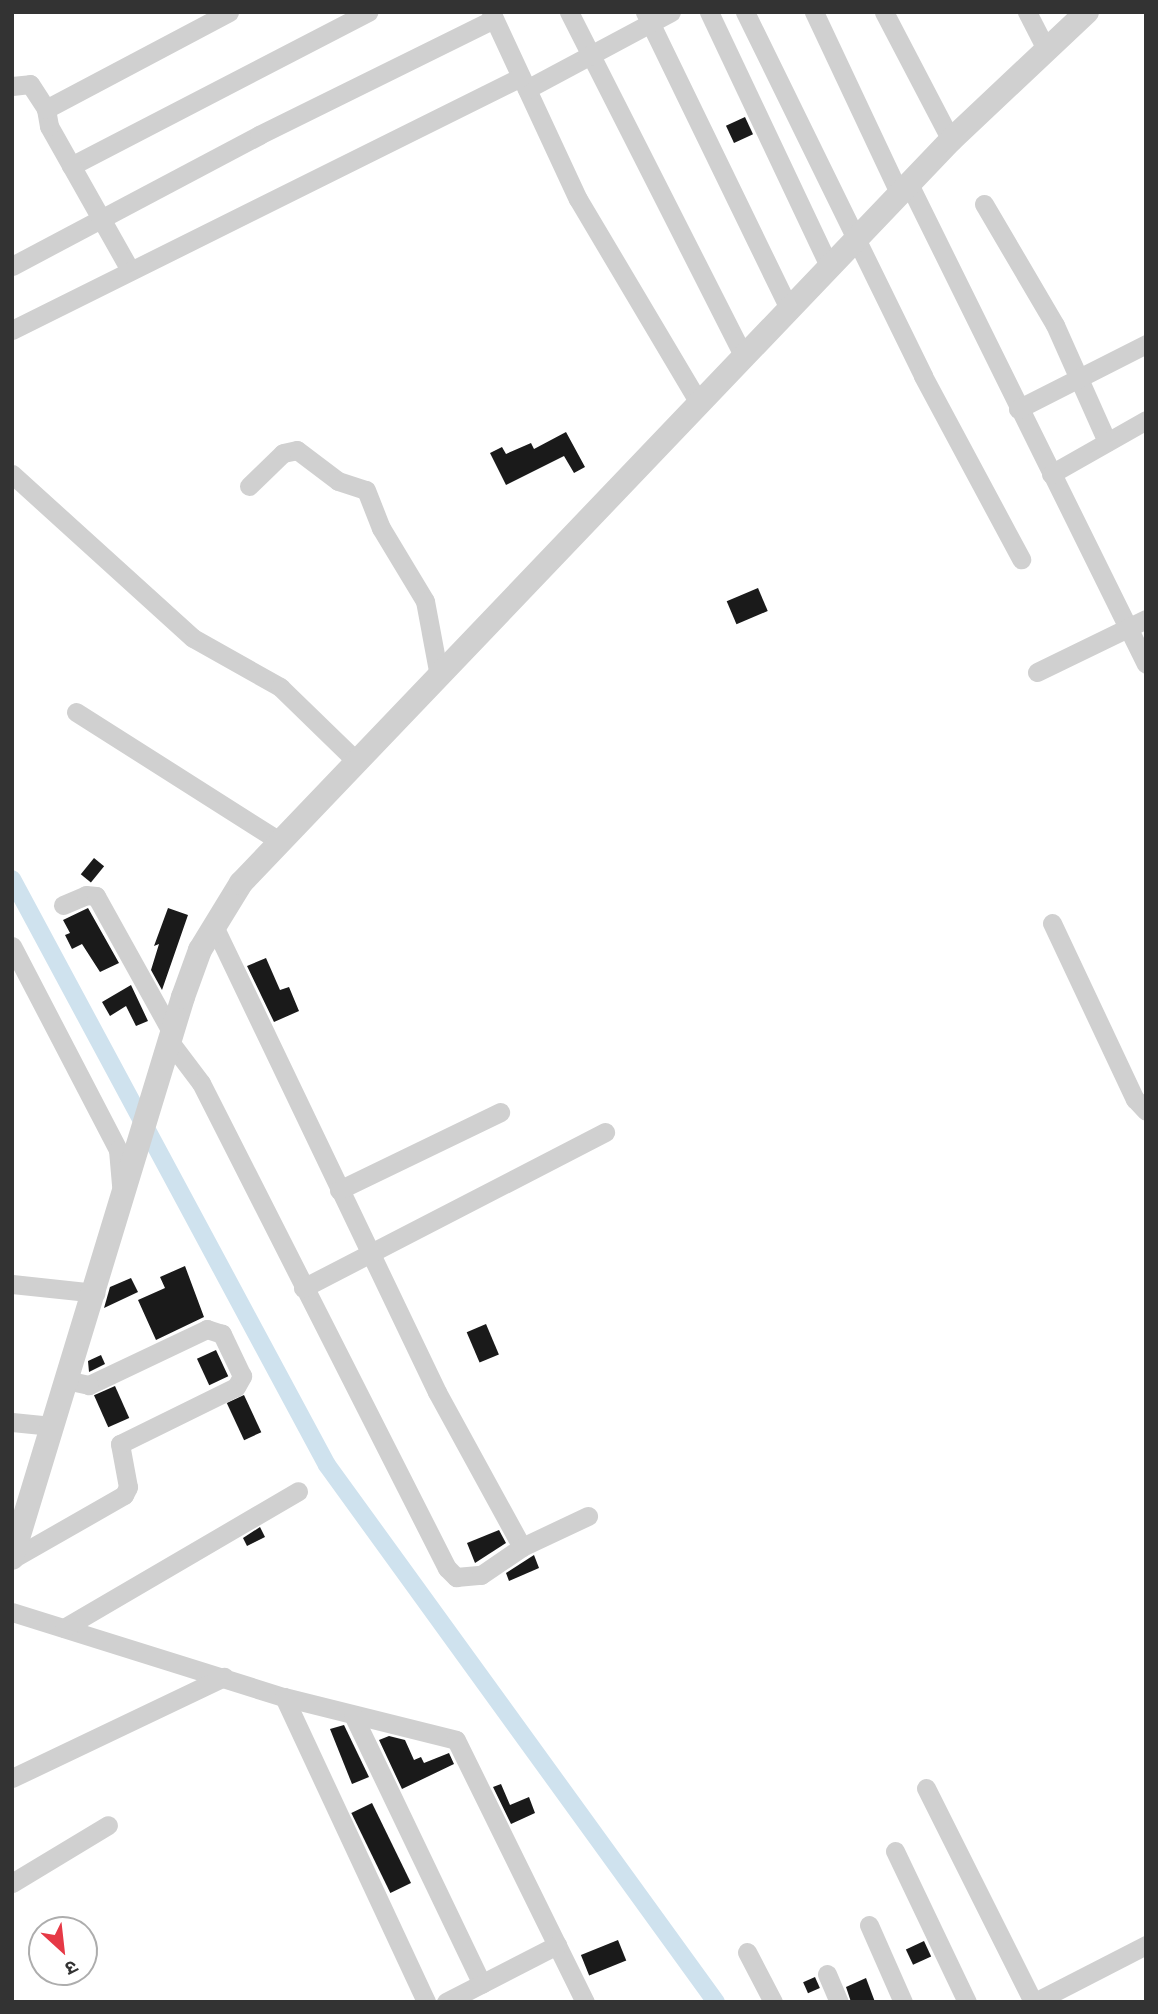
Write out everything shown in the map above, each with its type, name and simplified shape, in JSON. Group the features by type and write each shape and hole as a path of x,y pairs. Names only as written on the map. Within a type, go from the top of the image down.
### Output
{"street":[{"path":"46,109 229,12"},
{"path":"71,166 368,12"},
{"path":"569,12 743,355"},
{"path":"12,330 130,270 524,83 591,55 648,18 671,12"},
{"path":"709,12 829,266"},
{"path":"745,12 855,239 1021,559"},
{"path":"814,12 1146,664"},
{"path":"884,12 951,140"},
{"path":"1027,12 1046,49"},
{"path":"12,1558 96,1293 150,1102 213,924 278,840 439,676 698,401 951,140 1087,12"},
{"path":"12,266 100,217 493,16 578,199 698,401"},
{"path":"648,18 789,308"},
{"path":"12,86 30,84 46,109 49,126 130,270"},
{"path":"984,204 1055,325 1107,442"},
{"path":"1018,409 1146,344"},
{"path":"1051,474 1146,420"},
{"path":"249,486 283,453 297,450 338,481 366,490 381,528 425,601 439,676"},
{"path":"12,474 193,638 280,687 356,761"},
{"path":"1037,672 1146,619"},
{"path":"76,712 278,840"},
{"path":"64,905 86,895 96,896 171,1037 201,1083 447,1568 456,1577 481,1575 522,1547 588,1516"},
{"path":"1052,923 1135,1099 1146,1111"},
{"path":"213,924 437,1392 522,1547"},
{"path":"12,946 118,1150 121,1201"},
{"path":"339,1190 500,1112"},
{"path":"303,1288 368,1251 605,1132"},
{"path":"12,1284 96,1293"},
{"path":"12,1558 124,1495 128,1487 120,1444 236,1387 242,1376 222,1334 208,1329 89,1385 69,1381"},
{"path":"12,1422 52,1426"},
{"path":"64,1628 298,1491"},
{"path":"12,1612 285,1697 457,1741 557,1945 581,2000"},
{"path":"12,1778 225,1677"},
{"path":"285,1697 426,2002"},
{"path":"353,1716 482,1984"},
{"path":"926,1788 1034,2002 1146,1945"},
{"path":"12,1883 108,1825"},
{"path":"895,1852 967,2002"},
{"path":"869,1925 903,2002"},
{"path":"446,2002 557,1945"},
{"path":"747,1952 773,2002"},
{"path":"827,1975 839,2002"}],"building":[{"path":"745,117 753,134 734,143 726,126"},
{"path":"566,432 585,467 574,473 564,456 506,485 490,453 502,447 506,454 531,443 534,449"},
{"path":"758,588 768,611 736,624 727,601"},
{"path":"94,858 104,866 91,883 81,874"},
{"path":"88,908 119,963 100,972 82,944 72,949 65,935 70,933 63,920"},
{"path":"168,908 188,915 162,990 151,970 159,944 154,946"},
{"path":"266,958 280,990 289,987 299,1011 274,1022 247,966"},
{"path":"131,985 148,1021 136,1026 126,1006 110,1016 102,1002"},
{"path":"185,1266 204,1317 156,1340 138,1300 165,1288 160,1277"},
{"path":"131,1278 138,1292 104,1308 110,1287"},
{"path":"486,1324 499,1354 480,1363 467,1332"},
{"path":"216,1350 228,1376 209,1385 197,1359"},
{"path":"101,1355 105,1364 89,1372 88,1361"},
{"path":"115,1386 129,1418 108,1427 94,1395"},
{"path":"244,1395 261,1432 244,1440 227,1403"},
{"path":"260,1527 265,1537 247,1546 243,1538"},
{"path":"499,1530 506,1543 475,1563 467,1543"},
{"path":"534,1555 539,1568 509,1581 506,1573"},
{"path":"344,1725 369,1777 352,1784 330,1729"},
{"path":"389,1736 405,1740 414,1760 421,1757 424,1763 449,1753 454,1764 402,1789 379,1740"},
{"path":"501,1784 510,1805 529,1797 535,1813 511,1824 493,1787"},
{"path":"372,1803 411,1883 390,1893 351,1813"},
{"path":"618,1940 626,1960 589,1975 581,1955"},
{"path":"924,1941 931,1956 913,1965 906,1949"},
{"path":"815,1977 820,1988 808,1993 803,1982"},
{"path":"866,1978 875,2002 851,2002 846,1987"}],"waterway":[{"path":"12,879 327,1465 716,2002"}]}
